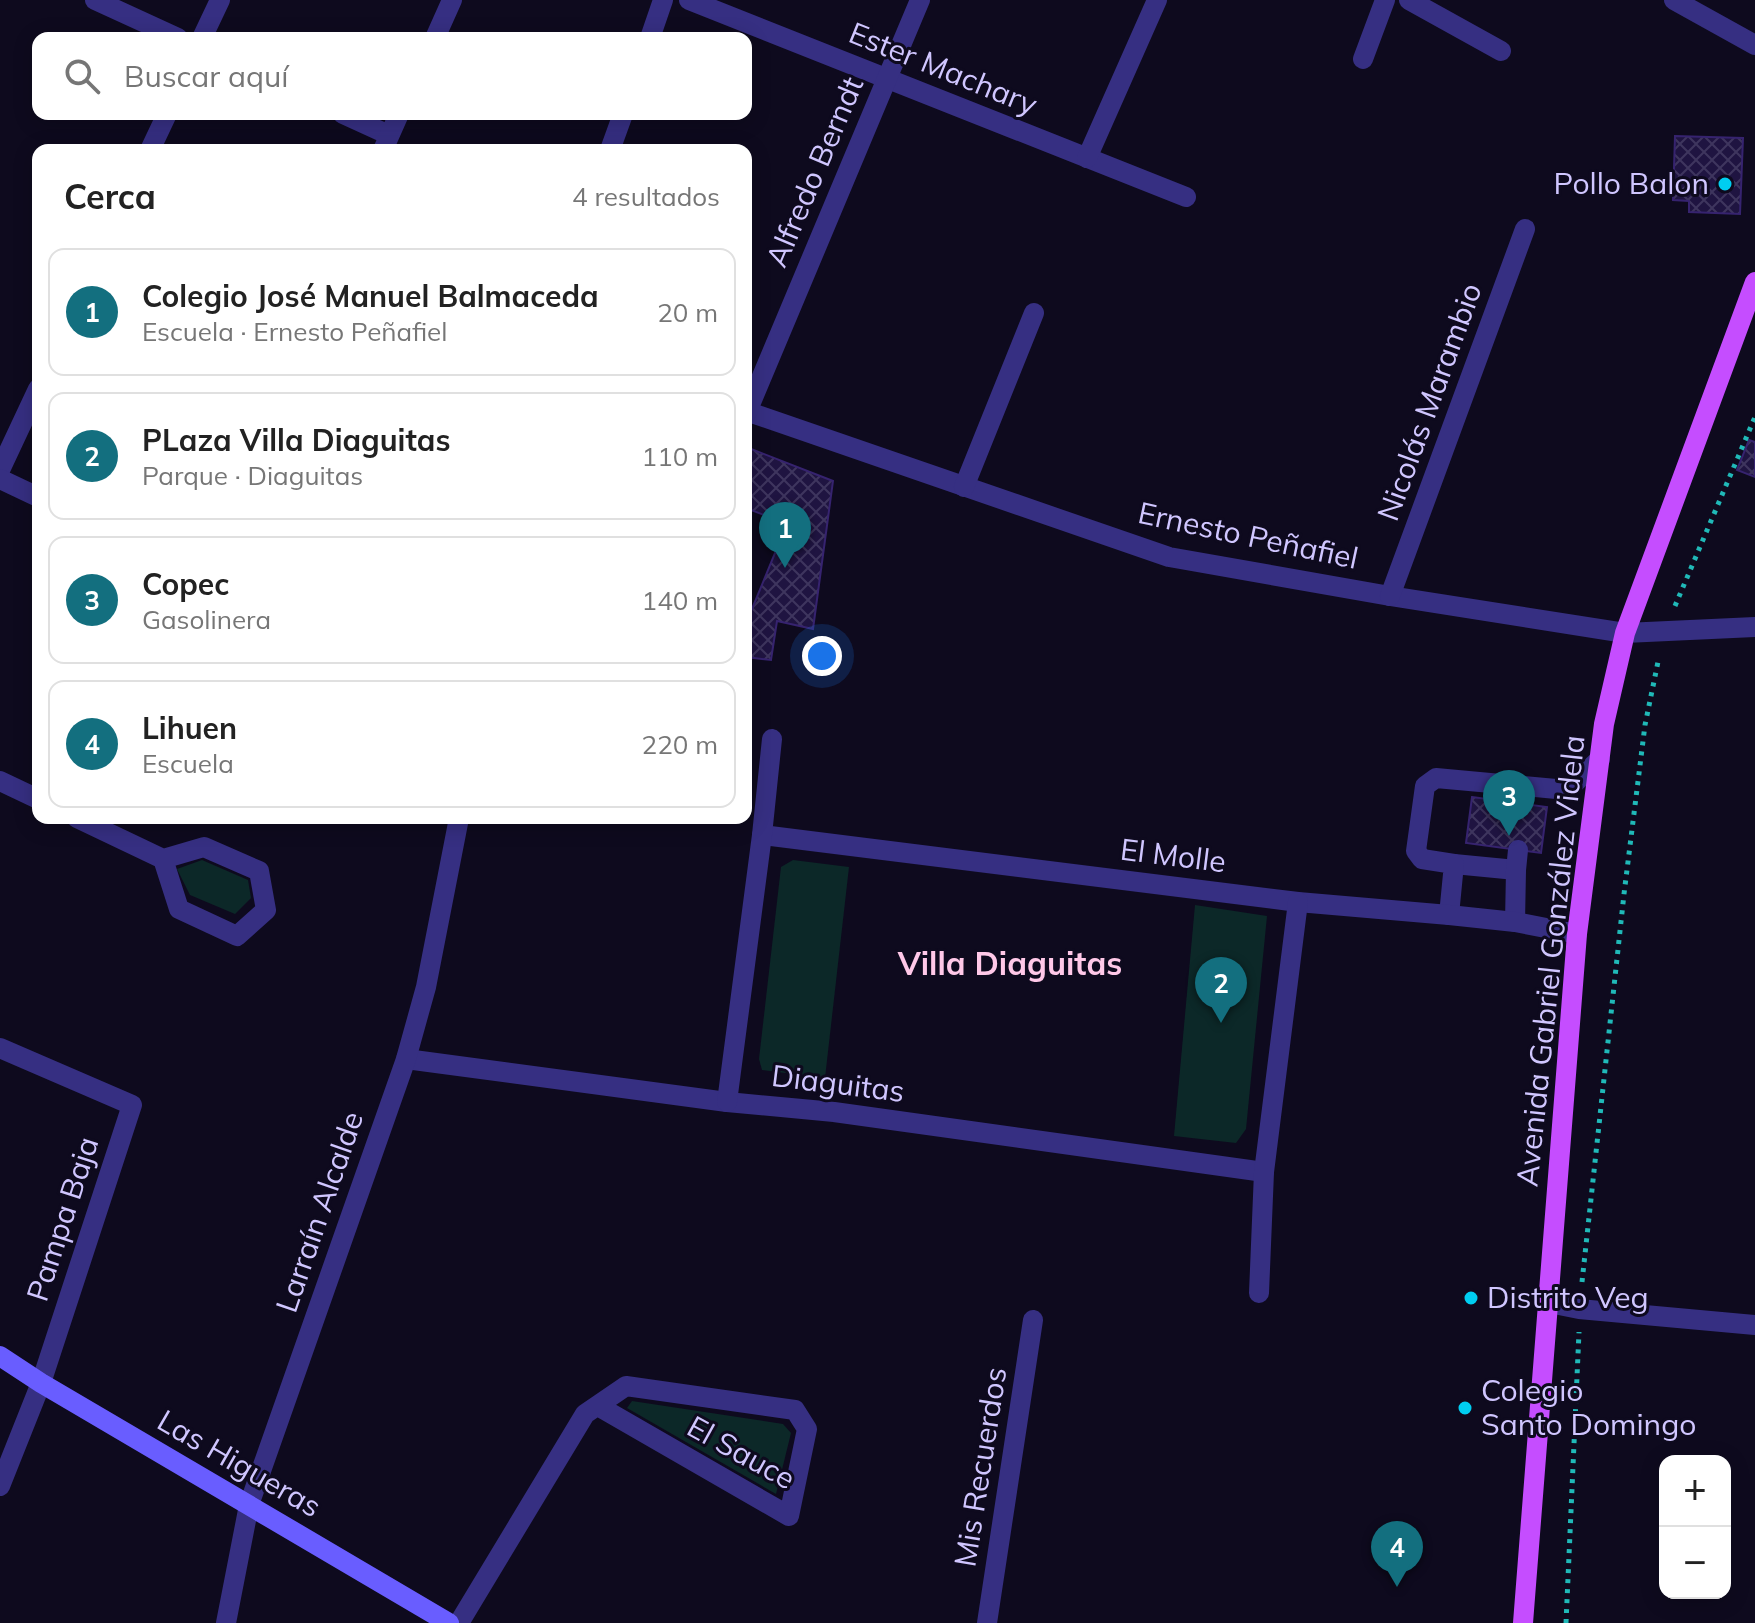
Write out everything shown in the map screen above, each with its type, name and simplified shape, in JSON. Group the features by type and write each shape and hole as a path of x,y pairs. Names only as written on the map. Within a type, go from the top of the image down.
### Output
{"main road":[{"name":"Avenida Gabriel González Videla","path":"1523,1623 1577,934 1604,724 1625,633 1755,282"},
{"name":"Las Higueras","path":"0,1356 449,1623"}],"street":[{"path":"95,0 165,32"},
{"path":"205,32 220,0"},
{"path":"438,32 452,0"},
{"path":"652,32 663,0"},
{"name":"Ester Machary","path":"689,0 1186,197"},
{"name":"Alfredo Berndt","path":"752,398 920,0"},
{"path":"1087,158 1157,0"},
{"path":"1363,59 1385,0"},
{"path":"1409,0 1501,51"},
{"path":"1674,0 1755,45"},
{"path":"153,144 164,120"},
{"path":"352,120 386,143 396,120"},
{"path":"612,144 621,120"},
{"name":"Nicolás Marambio","path":"1390,596 1525,229"},
{"path":"964,487 1034,313"},
{"path":"0,470 32,402"},
{"name":"Ernesto Peñafiel","path":"752,414 1169,557 1625,633 1755,627"},
{"path":"0,479 32,494"},
{"path":"727,1102 772,739"},
{"path":"1515,922 1517,860 1454,864 1422,859 1416,851 1425,786 1436,778 1523,794 1567,790 1600,759"},
{"path":"0,781 32,796"},
{"path":"90,824 163,859 204,847 259,871 266,910 237,936 179,909 163,859"},
{"name":"Larraín Alcalde","path":"226,1623 249,1505 406,1059 426,987 458,824"},
{"name":"El Molle","path":"762,835 1298,902 1515,922 1577,934"},
{"path":"1449,915 1454,864"},
{"path":"1259,1293 1264,1172 1298,902"},
{"name":"Pampa Baja","path":"0,1048 132,1105 41,1383 0,1486"},
{"name":"Diaguitas","path":"406,1059 727,1102 834,1112 1264,1172"},
{"path":"1549,1303 1579,1309 1755,1325"},
{"name":"Mis Recuerdos","path":"987,1623 1033,1320"},
{"name":"El Sauce","path":"459,1623 585,1414 626,1386 795,1410 807,1429 789,1516 598,1406"}],"path":[{"path":"1566,1623 1579,1309 1645,725 1665,630 1755,417"}],"green space":[{"path":"202,860 248,880 251,898 235,914 190,895 177,869"},
{"path":"793,860 849,867 825,1078 762,1070 759,1059 781,867"},
{"path":"1195,905 1267,916 1246,1129 1236,1143 1174,1136"},
{"path":"632,1401 783,1424 791,1433 776,1494 627,1408"}],"building":[{"path":"1675,136 1743,138 1740,214 1689,212 1689,201 1673,200"},
{"path":"1749,440 1755,442 1755,477 1737,470"},
{"path":"752,449 833,481 813,629 777,621 771,660 752,658 752,609 787,524 752,510"},
{"path":"1472,797 1547,807 1541,853 1466,843"}],"place":[{"name":"Pollo Balon","path":"1725,184"},
{"name":"Colegio José Manuel Balmaceda","path":"785,568"},
{"name":"Copec","path":"1509,836"},
{"name":"PLaza Villa Diaguitas","path":"1221,1023"},
{"name":"Distrito Veg","path":"1471,1298"},
{"name":"Colegio Santo Domingo","path":"1465,1408"},
{"name":"Lihuen","path":"1397,1587"}],"district":[{"name":"Villa Diaguitas","path":"1010,964"}]}
